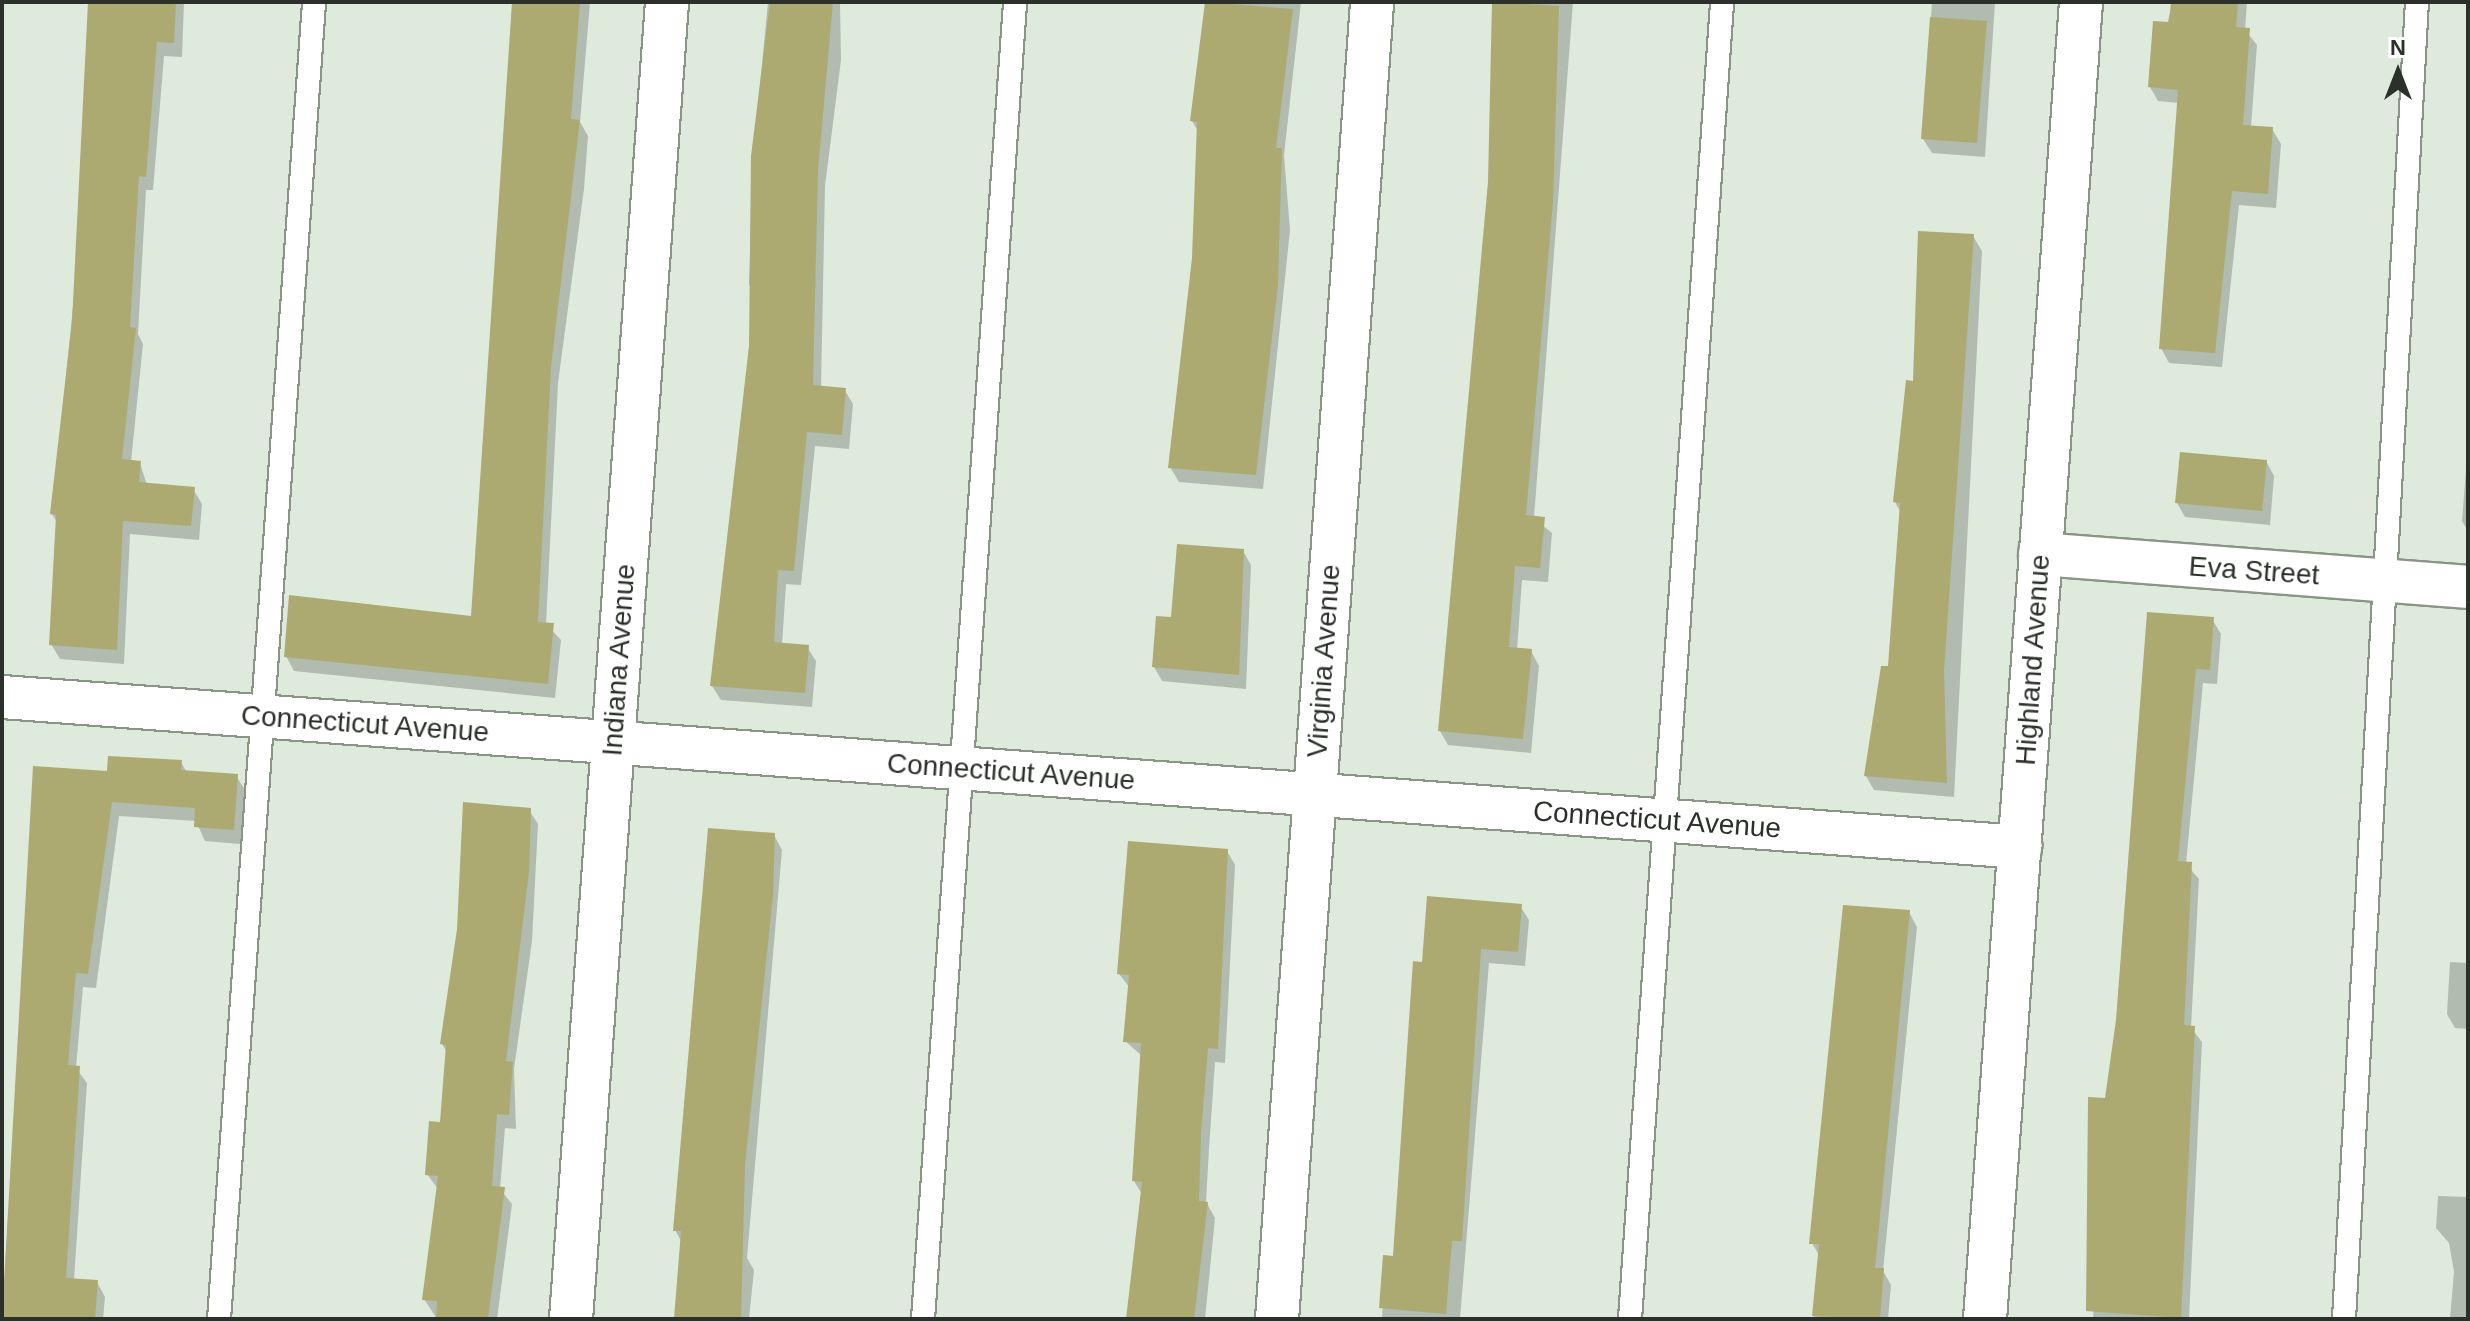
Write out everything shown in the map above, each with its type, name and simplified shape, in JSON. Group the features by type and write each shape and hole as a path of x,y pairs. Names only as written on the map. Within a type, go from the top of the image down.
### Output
{"street":[{"name":"Indiana Avenue","path":"571,1319 667,2"},
{"name":"Virginia Avenue","path":"1277,1319 1372,2"},
{"name":"Highland Avenue","path":"1985,1319 2081,2"},
{"name":"Eva Street","path":"2040,554 2468,587"},
{"name":"Connecticut Avenue","path":"2,697 2020,847"}],"lane":[{"path":"219,1319 314,2"},
{"path":"923,1319 1015,2"},
{"path":"1630,1319 1722,2"},
{"path":"2344,1319 2381,580 2417,2"}],"building":[{"path":"88,2 176,2 174,43 157,42 146,177 139,176 130,327 136,328 122,459 141,461 139,482 195,487 191,526 123,521 117,650 49,645 56,515 50,514 72,322"},
{"path":"512,2 580,2 571,119 580,120 551,367 538,622 554,623 548,684 284,657 289,595 471,616"},
{"path":"770,2 833,2 818,170 813,385 846,388 842,435 807,432 794,571 778,570 774,642 809,645 805,693 710,686 749,346 751,156"},
{"path":"1205,2 1293,9 1276,148 1282,148 1278,285 1256,475 1168,468 1192,258 1197,122 1190,121"},
{"path":"1492,2 1559,6 1553,202 1526,515 1545,517 1540,568 1515,566 1509,647 1532,649 1523,739 1438,731 1488,182"},
{"path":"2171,2 2238,2 2236,27 2250,28 2243,125 2273,127 2268,194 2232,191 2215,353 2159,349 2178,90 2148,87 2153,21 2169,22"},
{"path":"1930,17 1987,21 1977,143 1921,139"},
{"path":"1918,231 1974,234 1944,671 1947,783 1864,776 1881,666 1888,666 1900,503 1893,502 1906,380 1913,381"},
{"path":"2180,452 2267,460 2262,511 2175,503"},
{"path":"1177,544 1244,549 1239,675 1152,667 1156,616 1171,617"},
{"path":"2147,612 2214,617 2210,670 2196,669 2178,861 2192,862 2184,1025 2195,1026 2181,1318 2086,1311 2088,1097 2105,1098 2116,1020"},
{"path":"108,756 182,760 181,770 238,774 234,830 194,827 195,808 112,802 88,974 76,973 68,1065 80,1066 66,1278 98,1280 95,1319 2,1319 33,766 107,771"},
{"path":"463,802 531,808 529,872 506,1061 513,1062 509,1115 497,1114 492,1186 505,1187 488,1319 436,1319 437,1301 422,1300 438,1176 425,1175 429,1121 440,1122 446,1045 440,1044 457,929"},
{"path":"708,828 775,833 773,895 745,1165 741,1319 674,1319 681,1231 673,1231"},
{"path":"1128,841 1228,849 1218,1049 1208,1048 1201,1133 1199,1201 1208,1202 1194,1319 1126,1319 1142,1182 1132,1181 1141,1043 1123,1042 1129,975 1117,974"},
{"path":"1427,896 1522,904 1518,952 1481,949 1462,1241 1452,1241 1446,1314 1379,1308 1383,1255 1393,1256 1413,961 1422,962"},
{"path":"1843,905 1910,910 1875,1268 1884,1268 1880,1319 1812,1316 1819,1244 1809,1244"}]}
